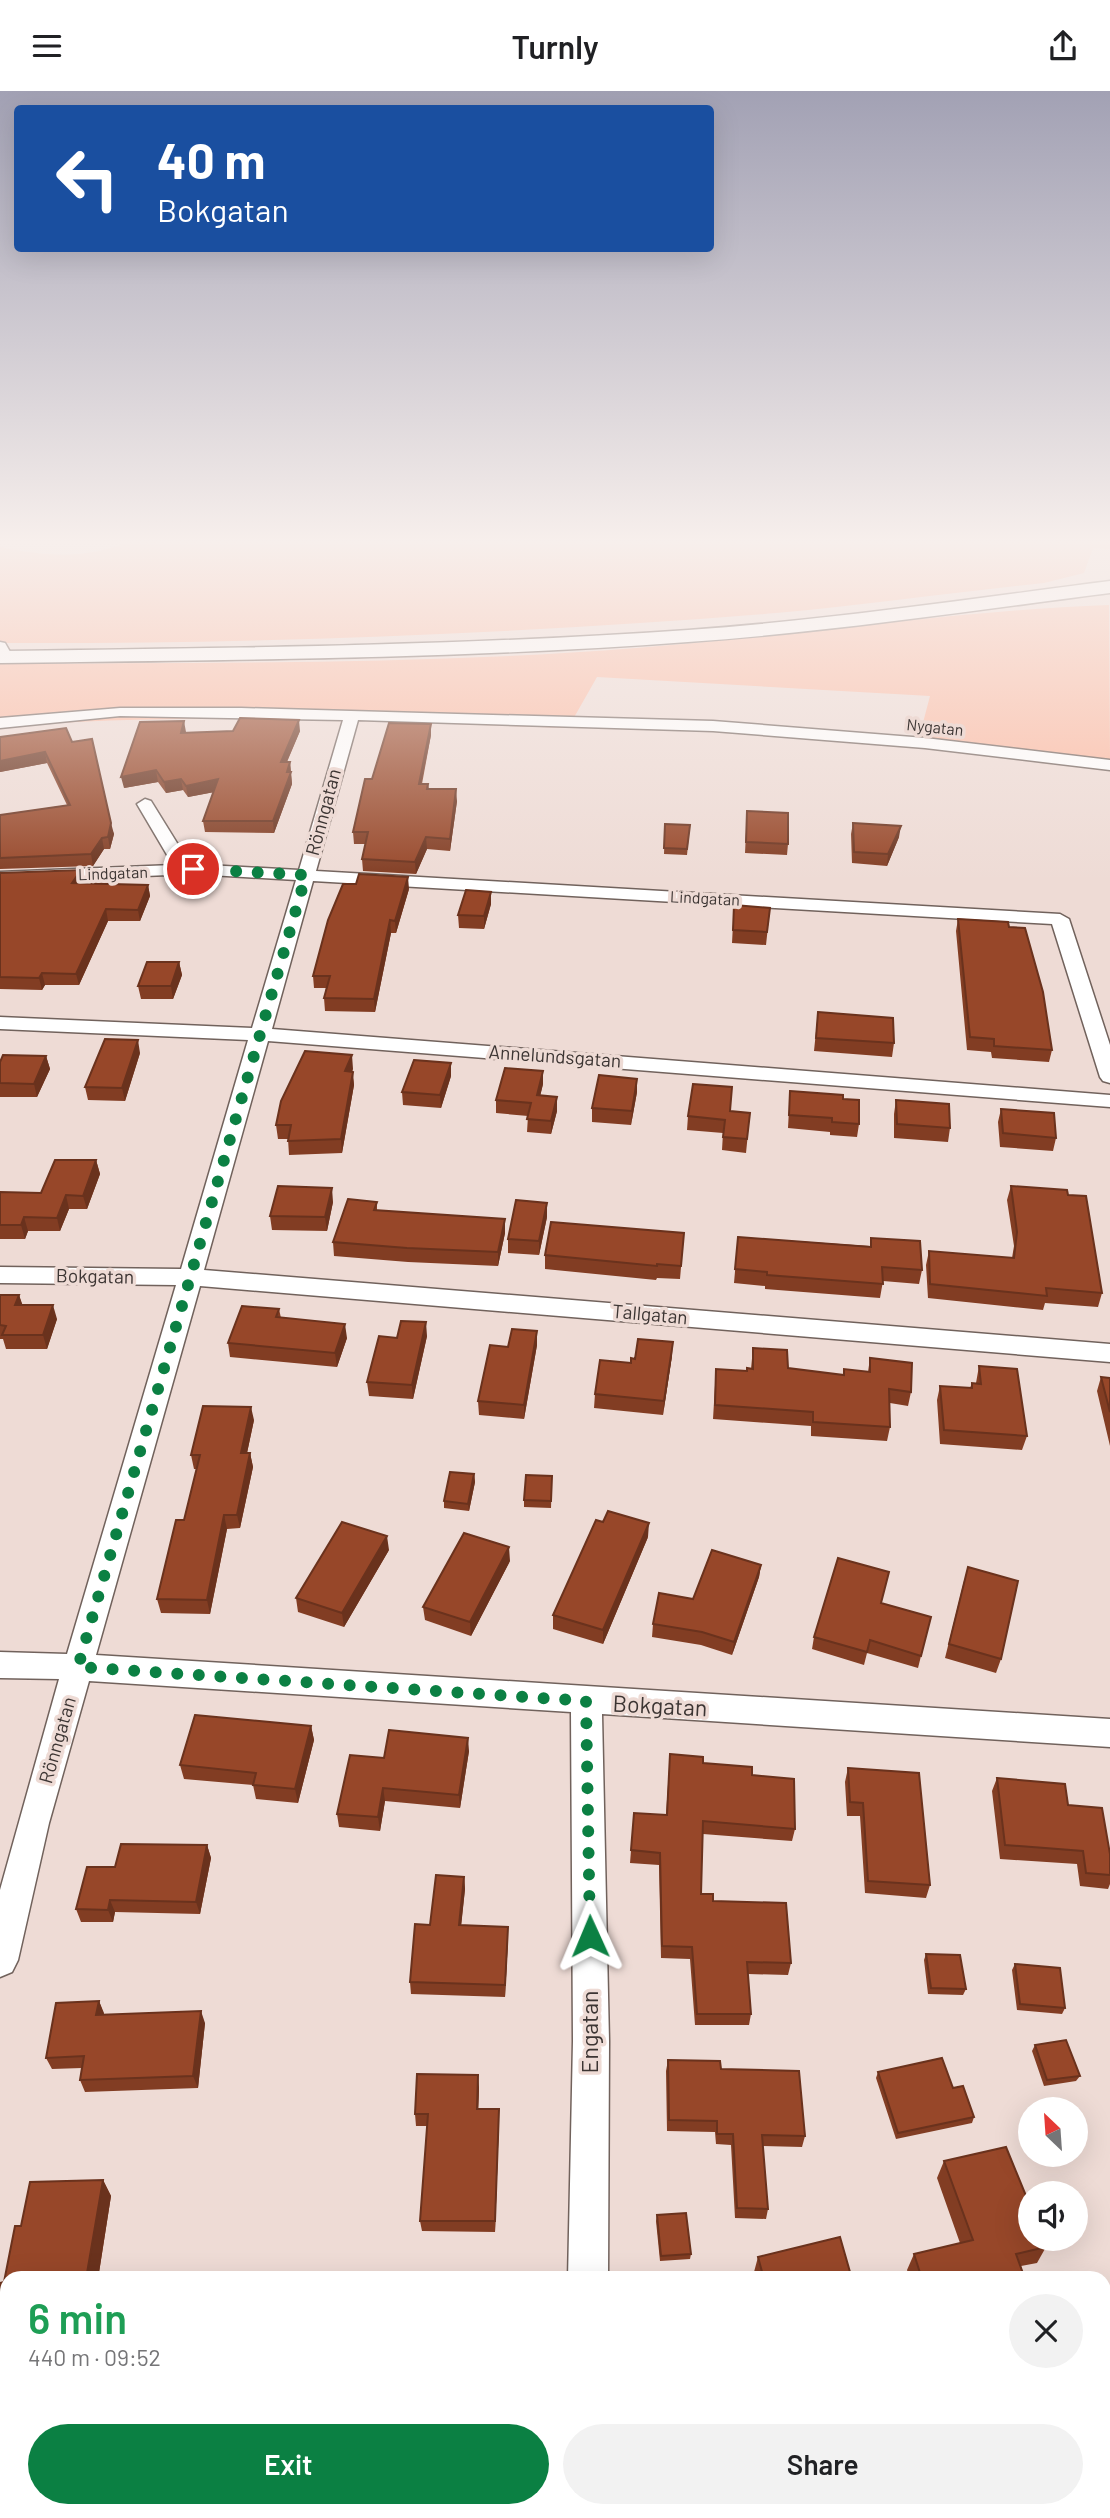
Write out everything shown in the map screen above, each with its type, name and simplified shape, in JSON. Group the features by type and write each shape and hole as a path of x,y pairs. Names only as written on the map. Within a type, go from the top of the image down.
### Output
{"street":[{"name":"Nygatan","path":"0,723 120,712 352,715 713,726 925,743 1110,765"},
{"name":"Rönngatan","path":"0,1960 33,1823 352,715"},
{"name":"Lindgatan","path":"145,804 185,870"},
{"name":"Lindgatan","path":"0,877 185,870 1060,919 1110,1077"},
{"name":"Annelundsgatan","path":"0,1023 261,1034 1110,1101"},
{"name":"Bokgatan","path":"0,1275 190,1277"},
{"name":"Tallgatan","path":"190,1277 1110,1353"},
{"name":"Bokgatan","path":"0,1665 78,1667 1110,1733"},
{"name":"Engatan","path":"586,1701 591,2041 588,2271"}],"shaded area":[{"path":"1109,655 1110,760 919,738 930,696 597,677 568,728 213,719 71,722 0,727 0,664 318,662 477,657"}],"building":[{"path":"240,718 299,720 281,762 290,762 287,772 291,772 273,821 203,821 218,779 186,786 181,779 164,782 156,770 121,777 140,722 184,721 181,733 233,731"},
{"path":"389,723 431,724 419,784 428,784 427,789 456,789 450,839 426,837 415,862 362,859 368,832 353,832 365,779 372,779"},
{"path":"66,728 72,742 92,739 111,823 108,837 102,838 91,854 0,858 0,815 70,805 45,752 0,761 0,737"},
{"path":"747,811 788,813 788,844 746,842"},
{"path":"853,823 901,826 888,854 854,852"},
{"path":"665,824 690,825 687,849 664,848"},
{"path":"81,870 72,883 148,885 138,910 106,909 76,974 42,973 39,978 0,977 0,873"},
{"path":"359,874 408,877 395,921 390,920 374,999 324,998 330,976 313,976 328,920 343,884 356,884"},
{"path":"466,890 491,892 484,916 458,915"},
{"path":"734,905 770,908 767,932 733,930"},
{"path":"958,919 1008,922 1009,927 1025,928 1043,992 1052,1050 994,1046 994,1039 970,1037"},
{"path":"147,962 179,962 171,986 138,986"},
{"path":"818,1012 893,1018 894,1043 816,1038"},
{"path":"105,1039 138,1040 122,1088 85,1087"},
{"path":"305,1051 352,1055 345,1071 353,1072 341,1139 288,1141 291,1125 276,1125 281,1101"},
{"path":"3,1055 46,1056 34,1084 0,1083 0,1062"},
{"path":"414,1060 451,1063 440,1095 402,1092"},
{"path":"505,1068 543,1071 537,1095 557,1097 551,1121 527,1119 531,1103 496,1100"},
{"path":"599,1075 637,1079 632,1111 592,1108"},
{"path":"693,1084 732,1087 730,1111 750,1113 747,1139 723,1137 725,1120 688,1116"},
{"path":"790,1091 843,1095 843,1099 859,1100 859,1124 832,1122 832,1118 789,1115"},
{"path":"896,1100 949,1104 950,1128 897,1124"},
{"path":"1001,1109 1054,1113 1056,1138 1003,1133"},
{"path":"55,1160 96,1160 83,1196 66,1195 57,1218 24,1217 21,1225 0,1225 0,1192 41,1193"},
{"path":"278,1186 332,1188 325,1217 270,1216"},
{"path":"1011,1186 1067,1190 1068,1195 1086,1196 1102,1293 1046,1288 1047,1296 930,1284 929,1251 1014,1258 1017,1232"},
{"path":"348,1199 377,1202 374,1210 505,1219 498,1252 333,1242"},
{"path":"516,1200 547,1203 539,1241 508,1239"},
{"path":"551,1222 684,1233 681,1266 545,1255"},
{"path":"738,1237 871,1247 871,1238 920,1241 922,1270 882,1267 883,1284 767,1275 767,1272 735,1269"},
{"path":"0,1295 19,1295 15,1305 53,1305 43,1335 2,1335 6,1326 0,1325"},
{"path":"242,1306 279,1309 276,1317 345,1324 335,1353 228,1343"},
{"path":"401,1321 426,1322 412,1385 367,1382 379,1336 397,1338"},
{"path":"512,1329 537,1331 524,1405 478,1401 490,1345 508,1347"},
{"path":"638,1339 673,1342 664,1401 595,1394 600,1360 631,1363 631,1358 635,1359"},
{"path":"753,1348 787,1350 788,1368 844,1375 844,1369 870,1372 870,1358 912,1363 911,1392 889,1389 890,1427 813,1422 813,1412 715,1405 716,1369 753,1369"},
{"path":"979,1366 1017,1369 1027,1436 944,1430 940,1386 972,1388 972,1383 981,1384"},
{"path":"1101,1377 1110,1378 1110,1412"},
{"path":"203,1406 251,1407 241,1453 250,1453 237,1515 224,1515 207,1600 157,1599 176,1520 184,1520 200,1455 191,1455"},
{"path":"450,1472 474,1474 468,1504 444,1501"},
{"path":"526,1475 552,1476 551,1501 524,1500"},
{"path":"608,1511 649,1523 603,1630 553,1615 596,1520 603,1522"},
{"path":"342,1522 387,1536 342,1613 296,1598"},
{"path":"464,1533 509,1547 470,1622 423,1607"},
{"path":"712,1550 761,1565 734,1642 702,1632 653,1624 659,1593 693,1599"},
{"path":"838,1558 889,1572 881,1603 931,1617 921,1656 870,1640 867,1652 814,1637"},
{"path":"968,1567 1018,1581 1001,1659 949,1644"},
{"path":"195,1715 311,1726 295,1789 253,1785 256,1773 180,1765"},
{"path":"389,1730 468,1738 459,1795 383,1788 378,1817 337,1814 350,1755 384,1758"},
{"path":"670,1754 703,1757 703,1763 752,1767 752,1775 794,1779 795,1829 703,1821 701,1894 713,1894 713,1901 786,1903 791,1963 747,1962 751,2014 697,2014 692,1947 662,1946 660,1853 631,1850 634,1813 667,1815"},
{"path":"848,1768 919,1773 930,1885 868,1881 863,1803 850,1802"},
{"path":"997,1778 1065,1784 1068,1805 1102,1808 1110,1854 1110,1875 1086,1873 1083,1851 1005,1845"},
{"path":"121,1844 207,1845 196,1902 110,1900 108,1910 76,1909 87,1867 115,1867"},
{"path":"436,1875 464,1877 459,1925 508,1927 505,1985 410,1982 415,1924 430,1925"},
{"path":"926,1954 960,1955 966,1989 931,1988"},
{"path":"1015,1964 1060,1968 1065,2008 1020,2004"},
{"path":"99,2001 96,2015 201,2011 193,2076 80,2080 84,2056 46,2058 56,2003"},
{"path":"1066,2040 1080,2076 1047,2080 1035,2045"},
{"path":"942,2058 953,2088 963,2086 974,2117 898,2133 878,2072"},
{"path":"668,2060 720,2061 721,2069 799,2071 805,2136 762,2135 768,2209 737,2208 733,2134 717,2134 717,2121 669,2120"},
{"path":"417,2074 478,2075 477,2109 499,2109 495,2221 420,2221 428,2114 415,2114"},
{"path":"1006,2147 1020,2181 1018,2251 1029,2251 1016,2254 1022,2271 919,2271 914,2254 973,2240 944,2161"},
{"path":"103,2180 87,2271 6,2271 15,2226 21,2226 30,2182"},
{"path":"686,2213 691,2254 661,2256 657,2215"},
{"path":"840,2237 850,2271 762,2271 758,2257"}],"route":[{"path":"193,869 306,875 78,1667 586,1701 590,1936"}]}
